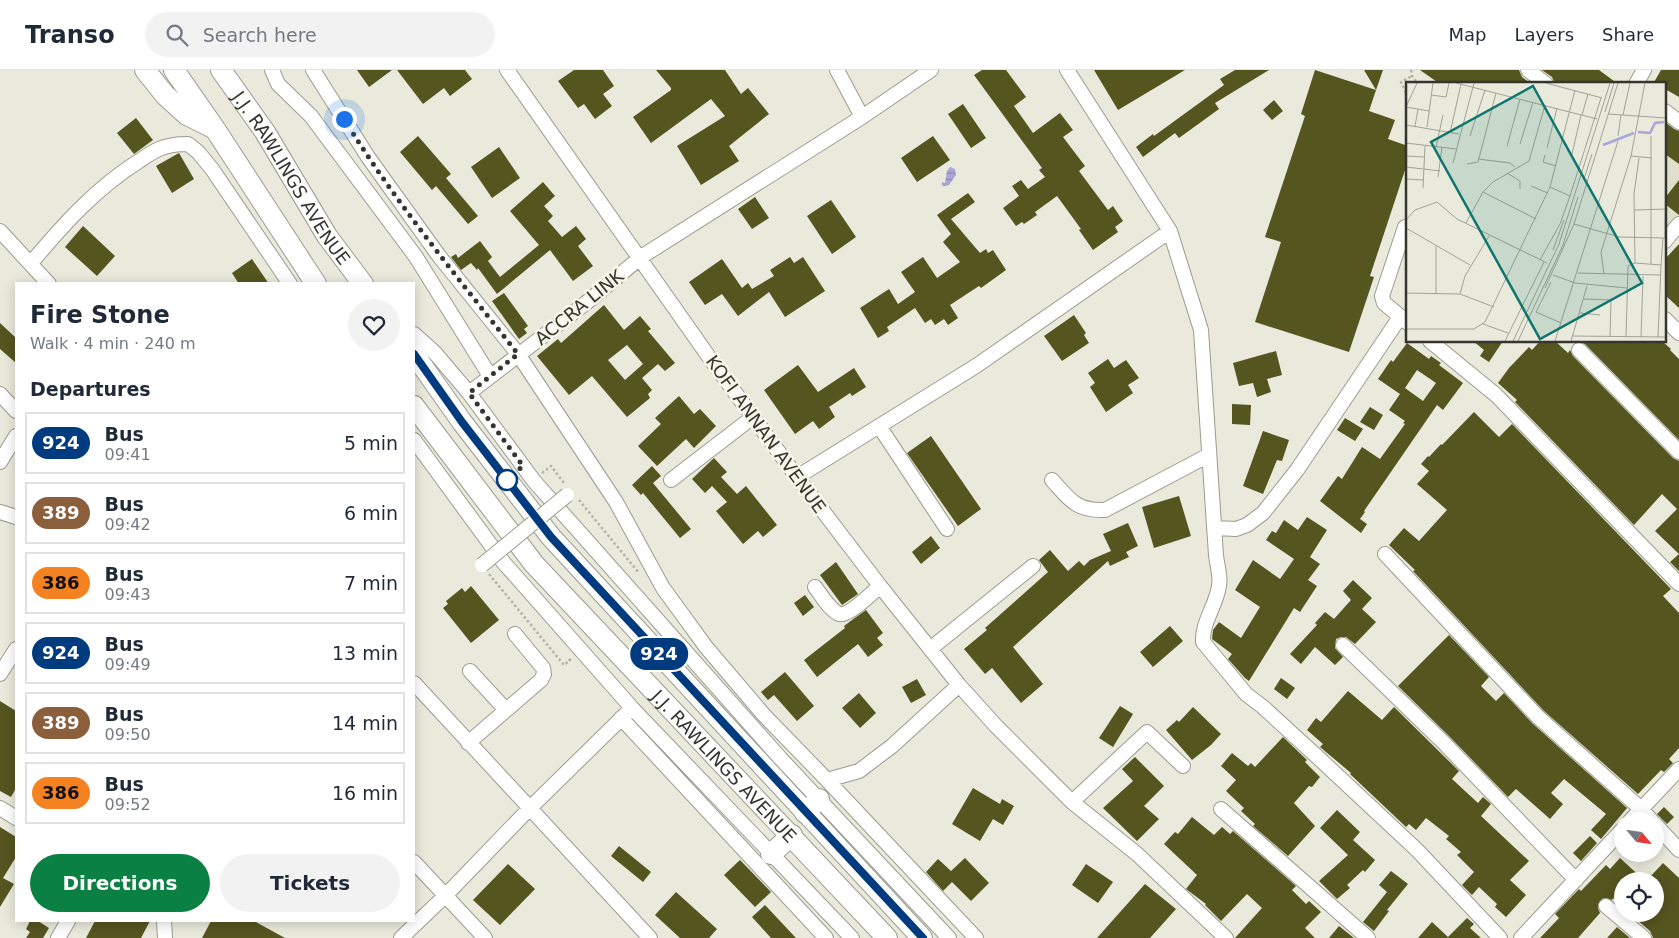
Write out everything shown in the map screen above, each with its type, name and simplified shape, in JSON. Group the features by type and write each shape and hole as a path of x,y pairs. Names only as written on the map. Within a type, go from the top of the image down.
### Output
{"highway":[{"path":"145,70 165,95 187,115 215,129"},
{"path":"174,70 215,129 313,282"},
{"name":"J.J. RAWLINGS AVENUE","path":"222,70 265,132 327,236 362,282"},
{"path":"236,70 251,98 265,132"},
{"name":"J.J. RAWLINGS AVENUE","path":"415,355 462,422 551,537 812,806 922,938"},
{"name":"J.J. RAWLINGS AVENUE","path":"415,407 534,564 792,835 887,938"},
{"path":"771,854 792,835"}],"street":[{"path":"272,70 278,84 311,116 416,257 490,376"},
{"path":"313,70 373,165 440,256 518,354 616,502 663,588 706,647 763,714 976,938"},
{"name":"KOFI ANNAN AVENUE","path":"507,70 753,417 930,650 996,726 1072,802 1137,854 1226,938"},
{"path":"837,70 862,117"},
{"path":"641,257 862,117 931,70"},
{"path":"1067,70 1170,230 1201,330 1220,584 1204,626 1202,642 1246,694 1324,762 1417,850 1500,938"},
{"path":"1528,70 1543,82"},
{"path":"1637,82 1644,70"},
{"path":"1666,112 1679,122"},
{"path":"31,263 64,225 101,188 158,149 175,144 188,144 198,152 212,169 289,282"},
{"path":"1215,528 1236,529 1247,525 1263,513 1297,470 1404,320 1384,303 1382,296 1405,227"},
{"path":"1666,240 1678,227"},
{"path":"797,477 976,366 1170,230"},
{"path":"0,231 47,282"},
{"name":"ACCRA LINK","path":"469,393 578,309 641,257"},
{"path":"1666,320 1679,333"},
{"path":"415,335 434,353 469,393 534,481 812,806 949,938"},
{"path":"1431,342 1488,388 1679,584"},
{"path":"1579,350 1679,452"},
{"path":"0,394 15,410"},
{"path":"671,480 753,417"},
{"path":"879,426 947,529"},
{"path":"0,462 15,438"},
{"path":"415,441 504,563 632,708 852,938"},
{"path":"1052,480 1076,504 1090,510 1105,510 1209,455"},
{"path":"482,565 570,493"},
{"path":"0,512 15,518"},
{"path":"1385,554 1538,717 1644,812"},
{"path":"930,650 1033,566"},
{"path":"815,587 832,608 839,614 843,614 850,611 880,586"},
{"path":"468,742 541,680 544,674 543,668 515,634"},
{"path":"1343,645 1443,742 1576,880"},
{"path":"0,674 15,651"},
{"path":"470,671 506,710"},
{"path":"415,684 650,938"},
{"path":"827,780 859,771 892,746 960,685"},
{"path":"401,938 632,708"},
{"path":"622,718 826,938"},
{"path":"1072,802 1147,732 1183,766"},
{"path":"1638,812 1679,769"},
{"path":"0,808 15,817"},
{"path":"1221,809 1368,938"},
{"path":"1664,834 1679,850"},
{"path":"1521,938 1614,839"},
{"path":"415,863 485,938"},
{"path":"1606,906 1644,938"},
{"path":"58,938 67,922"},
{"path":"164,922 165,938"}],"path":[{"path":"1411,70 1412,76 1416,82"},
{"path":"1406,93 1401,82 1412,76"},
{"path":"551,466 570,493 640,575 635,578"},
{"path":"482,565 564,665 570,660 564,652"}],"shaded area":[{"path":"1666,121 1679,131 1679,215 1666,231"},
{"path":"950,167 955,169 956,175 949,185 944,186 942,182 945,183 947,171"}],"building":[{"path":"357,70 392,70 369,87"},
{"path":"397,70 465,70 472,79 450,96 444,88 423,104"},
{"path":"574,70 603,70 614,86 603,94 612,106 595,119 584,104 578,108 558,81"},
{"path":"656,70 725,70 741,94 748,88 769,114 729,146 739,161 701,185 677,146 725,116 711,99 651,143 633,117 671,90"},
{"path":"982,70 1006,70 1026,97 1014,106 1033,133 1060,113 1073,130 1063,137 1085,166 1079,171 1108,210 1113,206 1123,221 1115,227 1118,232 1093,250 1079,230 1081,229 1057,196 1035,212 1037,215 1024,224 1022,222 1016,226 1003,208 1019,196 1012,186 1021,180 1028,189 1045,177 1039,170 1042,168 974,75"},
{"path":"1094,70 1185,70 1118,110"},
{"path":"1235,70 1269,70 1215,103 1219,109 1179,138 1175,133 1143,157 1136,147 1224,85 1220,79"},
{"path":"1315,70 1376,90 1369,111 1395,120 1388,139 1406,145 1406,167 1370,276 1374,277 1349,352 1255,322 1281,242 1265,237 1305,116 1301,114"},
{"path":"1364,70 1383,70 1376,90"},
{"path":"1420,70 1519,70 1522,77 1528,82 1437,82"},
{"path":"1542,70 1599,70 1615,82 1554,82 1552,77"},
{"path":"1661,70 1679,70 1679,97 1666,90 1666,82 1654,82"},
{"path":"1274,100 1283,111 1272,120 1263,110"},
{"path":"963,104 986,138 971,148 948,114"},
{"path":"136,118 153,140 134,154 117,133"},
{"path":"1666,123 1679,131 1679,164 1666,155"},
{"path":"418,136 451,174 446,178 478,216 468,224 436,186 432,190 400,152"},
{"path":"933,136 950,160 917,182 901,158"},
{"path":"499,147 520,178 492,198 471,167"},
{"path":"179,153 194,179 172,193 156,166"},
{"path":"1679,180 1679,215 1666,205 1666,197"},
{"path":"543,182 555,196 544,206 553,216 548,221 562,237 576,226 586,239 578,246 593,266 573,281 550,250 497,294 478,268 477,270 471,263 461,270 451,257 456,254 458,258 480,241 492,257 488,261 500,277 539,245 510,211"},
{"path":"968,193 975,202 951,219 980,253 986,249 988,253 993,250 1006,270 981,288 979,286 950,305 958,318 948,325 944,319 935,325 931,319 925,323 915,308 887,327 889,331 878,338 860,308 889,289 898,304 915,292 901,272 923,257 937,278 960,262 943,242 951,234 937,215"},
{"path":"755,197 769,218 752,229 738,209"},
{"path":"831,200 856,237 832,254 807,216"},
{"path":"83,226 115,256 97,276 65,247"},
{"path":"1679,244 1679,308 1666,296 1666,258"},
{"path":"790,257 794,263 803,257 825,291 785,317 769,292 738,316 722,294 705,305 689,282 722,259 742,288 748,283 752,289 774,276 770,270"},
{"path":"252,259 268,282 238,282 232,273"},
{"path":"504,293 528,326 524,329 527,333 519,339 492,301"},
{"path":"604,305 624,330 640,316 651,329 648,331 675,363 665,371 658,364 642,378 652,390 648,394 650,398 627,417 592,376 569,395 537,356 558,339 561,343","holes":["627,345 643,364 625,380 608,360"]},
{"path":"1074,315 1086,333 1084,335 1089,343 1062,361 1044,336"},
{"path":"0,323 15,337 15,362 0,349"},
{"path":"1474,342 1502,342 1489,362 1480,356 1484,350"},
{"path":"1539,342 1556,342 1568,353 1570,350 1573,356 1673,458 1679,461 1679,554 1655,531 1677,509 1662,494 1634,525 1515,402 1517,400 1498,383 1529,347 1532,350"},
{"path":"1580,342 1663,342 1671,349 1679,359 1679,440 1585,344"},
{"path":"1407,343 1429,359 1431,356 1441,363 1439,365 1463,383 1443,410 1437,405 1364,511 1360,519 1367,524 1361,533 1320,501 1338,476 1342,479 1362,447 1380,459 1405,424 1403,423 1405,421 1389,410 1400,394 1378,379 1391,360 1393,362","holes":["1417,370 1436,383 1423,401 1405,388"]},
{"path":"1276,351 1282,375 1267,379 1271,392 1257,397 1253,383 1239,386 1233,363"},
{"path":"1108,359 1114,368 1126,360 1139,378 1128,385 1133,393 1106,412 1090,387 1095,383 1088,373"},
{"path":"798,365 818,392 854,368 866,387 852,396 850,393 829,407 835,417 819,429 813,421 795,434 764,390"},
{"path":"679,396 694,414 700,409 716,426 694,448 686,439 657,466 638,446 661,424 655,418"},
{"path":"1232,404 1251,405 1250,425 1232,424"},
{"path":"1370,407 1383,415 1374,430 1360,422"},
{"path":"1474,412 1499,437 1512,424 1671,589 1663,596 1679,613 1679,748 1669,759 1673,763 1664,772 1661,770 1638,794 1544,711 1413,571 1415,570 1389,545 1404,528 1419,541 1447,510 1417,484 1429,471 1421,464"},
{"path":"1345,418 1363,429 1355,441 1337,430"},
{"path":"1263,431 1289,440 1282,461 1277,460 1263,494 1243,486"},
{"path":"931,436 981,509 958,526 907,453"},
{"path":"714,458 727,472 721,477 737,494 746,486 777,525 763,537 758,531 743,544 716,511 727,502 712,486 705,493 692,479"},
{"path":"652,466 661,476 653,483 691,529 680,538 643,493 641,495 632,485"},
{"path":"1179,496 1191,536 1154,548 1142,507"},
{"path":"1307,517 1327,530 1310,557 1320,564 1308,580 1317,586 1300,612 1294,608 1249,681 1228,659 1232,654 1212,639 1213,630 1219,622 1241,638 1260,607 1235,590 1253,560 1280,579 1294,559 1266,540 1272,531 1276,533 1284,520 1298,530"},
{"path":"1128,523 1138,546 1126,552 1129,557 1110,566 1108,561 1013,647 1043,684 1021,703 992,668 985,674 964,649 987,630 985,628 1048,572 1039,560 1050,550 1068,571 1079,561 1084,566 1090,560 1111,551 1103,534"},
{"path":"931,536 940,548 921,564 912,552"},
{"path":"1679,554 1679,571 1670,562"},
{"path":"836,562 858,594 842,605 820,575"},
{"path":"1353,580 1372,598 1362,609 1376,622 1355,644 1346,637 1336,639 1335,648 1343,657 1335,665 1315,647 1301,664 1290,654 1317,625 1315,623 1325,612 1334,619 1351,600 1343,591"},
{"path":"471,586 499,620 471,643 443,608 448,604 446,601 462,588 465,592"},
{"path":"805,595 814,607 803,616 794,603"},
{"path":"866,610 883,633 877,638 883,645 868,657 858,644 817,677 804,660"},
{"path":"1170,626 1183,641 1153,667 1140,652"},
{"path":"1449,635 1489,677 1481,686 1496,701 1504,693 1532,723 1627,808 1624,812 1614,812 1614,824 1601,839 1591,830 1606,814 1564,779 1551,793 1563,804 1550,819 1516,789 1508,797 1398,686"},
{"path":"785,672 814,706 797,721 774,695 768,700 761,692"},
{"path":"1281,678 1295,688 1287,699 1274,689"},
{"path":"917,679 926,695 911,703 902,687"},
{"path":"1348,691 1382,720 1394,707 1459,771 1452,779 1478,803 1483,797 1491,804 1481,816 1529,861 1510,880 1526,895 1506,917 1495,907 1497,904 1479,887 1472,895 1462,885 1474,872 1457,855 1461,852 1446,839 1449,836 1426,818 1416,830 1409,824 1406,827 1351,773 1320,747 1323,744 1307,730 1316,718 1321,722"},
{"path":"859,693 876,713 860,728 842,708"},
{"path":"0,701 15,710 15,790 11,797 0,791"},
{"path":"1120,706 1133,714 1113,747 1099,738"},
{"path":"1193,707 1221,734 1211,745 1192,760 1166,730 1177,720 1179,722"},
{"path":"1283,737 1307,760 1305,762 1320,777 1294,803 1315,826 1288,856 1253,826 1255,824 1241,811 1244,808 1226,791 1236,780 1221,766 1232,753 1248,766 1251,763 1255,767"},
{"path":"1135,757 1164,786 1144,806 1159,819 1137,841 1103,808 1133,781 1122,769"},
{"path":"973,788 1000,804 1002,799 1014,806 1003,825 993,819 980,841 952,824"},
{"path":"1664,807 1674,817 1667,824 1664,821 1664,812 1659,812"},
{"path":"1337,810 1360,832 1353,840 1375,860 1365,872 1363,870 1347,885 1350,888 1337,899 1319,881 1348,855 1320,828"},
{"path":"1192,817 1214,835 1222,827 1230,834 1233,831 1296,886 1292,890 1306,904 1309,901 1321,912 1305,928 1315,938 1235,938 1262,908 1247,894 1221,921 1206,904 1186,889 1197,875 1164,844 1175,832 1178,834"},
{"path":"0,827 15,836 15,859 3,878 14,884 0,907"},
{"path":"1590,836 1597,843 1581,861 1573,853"},
{"path":"619,846 651,872 643,882 611,856"},
{"path":"965,858 989,883 971,901 952,882 943,891 926,872 938,859 951,871"},
{"path":"740,860 771,892 755,907 724,875"},
{"path":"1616,862 1624,862 1635,872 1614,872 1614,899 1604,898 1598,904 1600,913 1578,938 1540,938 1559,918 1555,914 1579,889 1581,891 1606,865 1610,869"},
{"path":"1663,863 1679,878 1679,938 1653,938 1650,931 1639,922 1664,922 1664,872 1655,872"},
{"path":"508,864 535,889 500,925 473,900"},
{"path":"1086,864 1113,882 1098,903 1072,885"},
{"path":"1391,871 1408,884 1387,910 1389,911 1374,931 1363,922 1387,892 1379,885"},
{"path":"1145,884 1176,909 1150,938 1097,938"},
{"path":"676,892 717,929 709,938 680,938 655,915"},
{"path":"765,905 796,938 771,938 752,917"},
{"path":"1467,918 1474,924 1470,928 1481,938 1418,938 1432,922 1448,937"},
{"path":"30,922 40,922 49,928 43,938 26,938 30,932 26,929"},
{"path":"94,922 149,922 141,938 86,938"},
{"path":"210,922 256,922 285,938 202,938"},
{"path":"1339,926 1354,938 1329,938"},
{"path":"1617,927 1630,938 1607,938"}],"bus line":[{"name":"924","path":"415,355 462,422 551,537 923,938"}],"route":[{"path":"344,119 368,157 440,256 518,354 469,393 523,466 507,480"}]}
